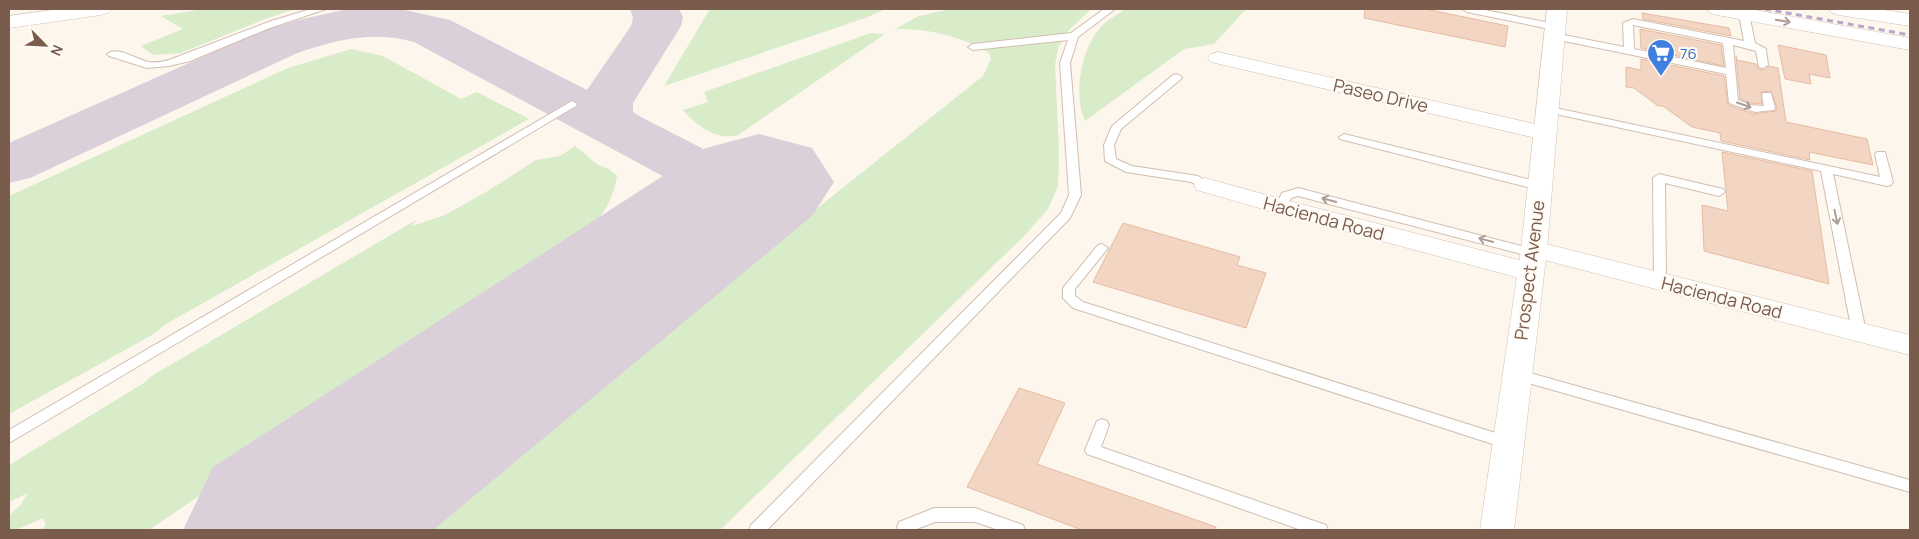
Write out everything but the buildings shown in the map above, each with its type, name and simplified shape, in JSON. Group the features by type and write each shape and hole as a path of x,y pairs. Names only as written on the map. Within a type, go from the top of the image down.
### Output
{"main road":[{"path":"9,22 100,9"},
{"path":"1717,9 1910,44"},
{"path":"1839,9 1910,20"},
{"name":"Prospect Avenue","path":"1497,530 1516,374 1533,258 1555,24"}],"street":[{"name":"Paseo Drive","path":"1218,58 1545,121"},
{"name":"Hacienda Road","path":"1205,185 1282,207 1533,258 1660,281 1910,345"}],"lane":[{"path":"112,54 122,55 145,66 160,65 184,59 291,16 321,9"},
{"path":"973,47 1074,36 1110,9"},
{"path":"1467,9 1514,14 1555,24 1629,51 1660,55 1732,72"},
{"path":"1744,14 1750,44"},
{"path":"1629,51 1628,23 1632,22 1697,38 1750,44 1761,49 1763,65"},
{"path":"757,530 1066,216 1075,195 1065,63 1074,36"},
{"path":"1728,41 1733,101 1741,106 1761,110 1770,108 1767,95"},
{"path":"1177,77 1116,128 1109,145 1111,161 1130,169 1194,179 1205,185"},
{"path":"9,437 572,104"},
{"path":"1545,121 1826,169 1887,182 1881,154"},
{"path":"1344,138 1539,186"},
{"path":"1826,169 1860,332"},
{"path":"1660,281 1659,178 1719,192"},
{"path":"1102,248 1069,288 1068,295 1070,300 1508,443"},
{"path":"1516,374 1910,486"},
{"path":"1102,425 1092,450 1320,530"},
{"path":"905,527 934,515 975,515 1017,530"}],"green space":[{"path":"203,9 295,9 181,53 153,55 141,46 183,29 161,16"},
{"path":"710,9 886,9 865,18 664,86"},
{"path":"951,9 1091,9 1068,31 1058,48 1055,65 1059,151 1058,186 1048,209 1025,235 720,530 414,530 983,76 991,59 989,53 978,47 944,34 920,30 895,29 919,16"},
{"path":"1125,9 1246,9 1214,44 1184,49 1085,121 1081,110 1079,86 1088,48 1100,28"},
{"path":"871,33 885,34 738,135 722,136 708,131 683,110 708,102 704,92"},
{"path":"351,49 383,56 461,99 477,92 529,119 166,324 154,334 9,414 9,196 288,68"},
{"path":"575,146 598,165 609,169 617,176 608,205 590,229 149,530 40,530 46,525 43,518 16,530 9,530 9,515 20,506 28,493 9,502 9,465 144,383 150,377 416,220 412,226 445,215 486,192 536,160 560,156"}],"taxiway":[{"path":"623,131 607,116 605,112 606,103 656,26 658,17 654,9"},
{"path":"9,165 277,43 315,30 335,26 354,23 393,22 432,31 743,194"}],"runway":[{"path":"285,530 759,182"}],"railway":[{"path":"1765,9 1910,35"}],"place":[{"name":"76","path":"1661,77"}]}
